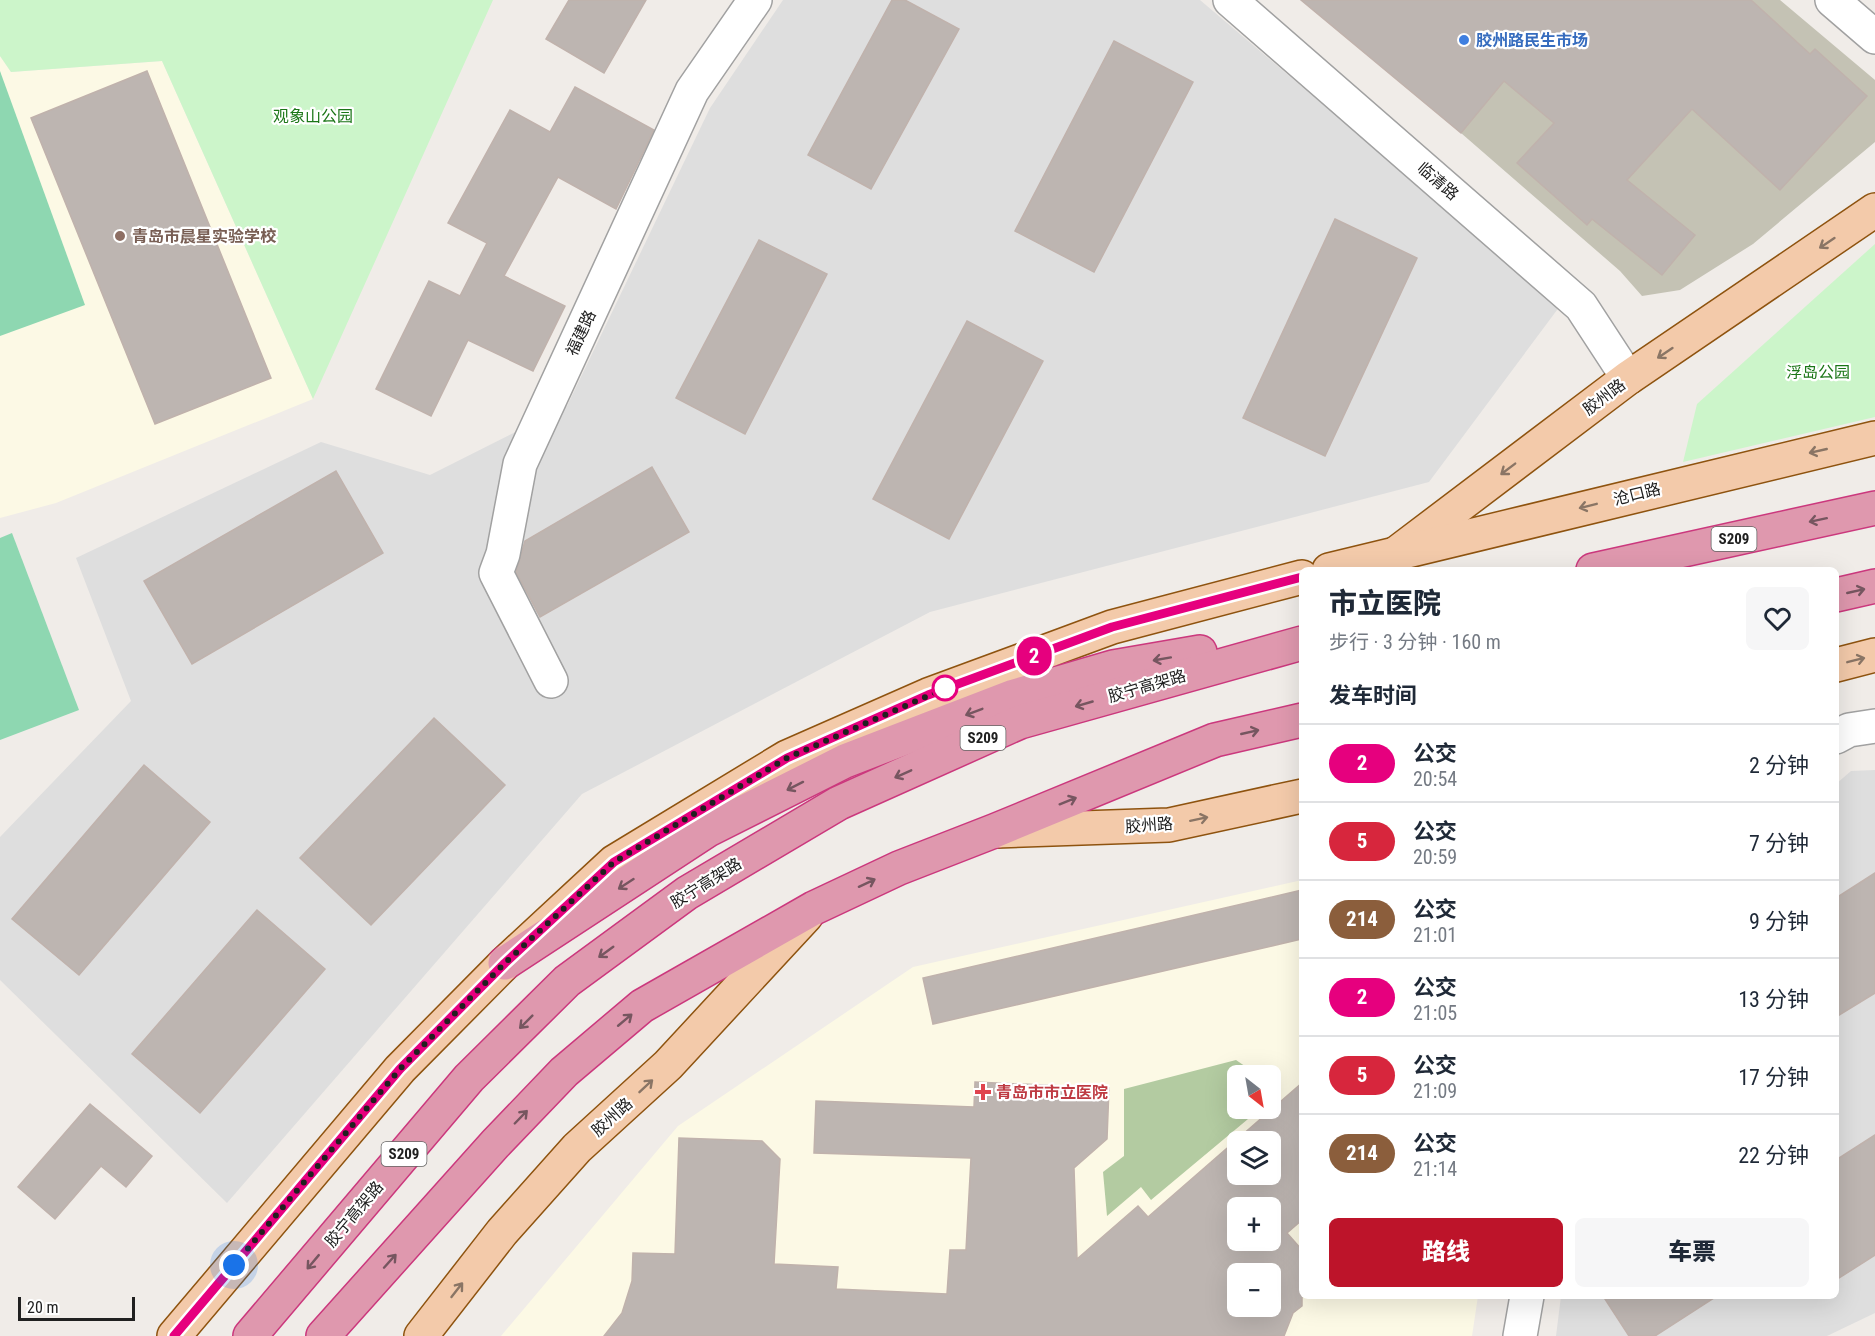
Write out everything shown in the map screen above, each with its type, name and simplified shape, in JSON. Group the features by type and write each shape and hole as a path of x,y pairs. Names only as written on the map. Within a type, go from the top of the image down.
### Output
{"highway":[{"name":"S209","path":"1607,567 1875,508"},
{"path":"1839,594 1875,586"},
{"path":"505,963 708,830 844,761 1014,696 1113,667 1299,635"},
{"name":"胶宁高架路","path":"250,1336 469,1078 567,981 687,893 839,803 1020,722 1299,644"},
{"path":"323,1336 495,1144 564,1072 642,1006 814,908 899,868 1215,740 1299,721"}],"main road":[{"name":"胶州路","path":"1340,567 1398,552 1628,378 1875,210"},
{"name":"沧口路","path":"1398,552 1875,438"},
{"path":"174,1336 400,1069 505,963 614,862 787,758 928,695 1112,627 1299,578"},
{"path":"1839,664 1875,655"},
{"name":"胶州路","path":"994,831 1169,825 1299,797"},
{"name":"胶州路","path":"421,1336 502,1232 577,1148 668,1065 814,908"}],"street":[{"name":"福建路","path":"551,681 496,573 503,554 520,464 692,91 755,0"},
{"name":"临清路","path":"1230,0 1581,306 1628,378"},
{"path":"1832,0 1875,37"},
{"path":"1839,735 1849,730 1875,726"},
{"path":"1520,1336 1526,1299"}],"shaded area":[{"path":"783,0 1200,0 1560,306 1429,482 930,612 582,794 227,1203 0,980 0,837 131,701 76,558 321,442 430,475 567,406 710,108"},
{"path":"1301,0 1780,0 1875,80 1875,142 1753,244 1680,290 1642,296 1620,271 1461,133"},
{"name":"青岛市晨星实验学校","path":"0,56 11,72 162,61 313,399 56,503 0,518"},
{"path":"1875,770 1875,1313 1827,1336 1556,1336 1561,1299 1839,1299 1839,781 1851,771"},
{"name":"青岛市市立医院","path":"1299,881 1299,1299 1478,1299 1472,1336 501,1336 678,1126 913,967"}],"green space":[{"name":"观象山公园","path":"0,0 493,0 313,399 162,61 11,72 0,56"},
{"path":"0,71 85,305 0,336"},
{"name":"浮岛公园","path":"1875,244 1875,417 1683,462 1697,404"},
{"path":"12,533 79,710 0,740 0,538"},
{"path":"1236,1060 1243,1065 1227,1065 1227,1119 1248,1119 1234,1131 1227,1131 1227,1137 1151,1200 1141,1187 1107,1216 1103,1172 1124,1156 1124,1089"}],"building":[{"path":"569,0 646,0 604,73 546,39"},
{"path":"892,0 905,0 959,29 871,189 808,155"},
{"path":"1301,0 1751,0 1810,54 1815,49 1867,96 1780,190 1692,109 1627,180 1695,235 1662,275 1592,219 1587,225 1517,163 1554,123 1504,81 1461,133"},
{"path":"1114,41 1193,82 1094,272 1015,231"},
{"path":"147,71 271,378 155,424 31,118"},
{"path":"575,87 654,130 616,209 558,177 504,276 565,306 533,371 468,340 431,416 376,389 429,281 460,296 487,243 448,223 510,110 550,132"},
{"path":"1335,219 1417,258 1325,456 1243,418"},
{"path":"759,240 827,274 745,434 676,398"},
{"path":"967,321 1043,361 949,539 873,499"},
{"path":"652,467 689,532 540,617 516,572 525,541"},
{"path":"336,471 383,553 192,664 144,581"},
{"path":"434,718 505,785 371,925 300,858"},
{"path":"144,765 210,822 79,975 12,919"},
{"path":"1875,873 1875,993 1839,1015 1839,896"},
{"path":"1299,891 1299,940 933,1024 923,978"},
{"path":"257,910 325,969 200,1113 132,1054"},
{"path":"975,1082 1109,1088 1107,1139 1074,1168 1077,1259 1138,1206 1148,1217 1227,1148 1227,1185 1281,1185 1281,1131 1247,1131 1261,1119 1281,1119 1281,1101 1299,1086 1299,1223 1287,1233 1299,1247 1299,1299 1302,1299 1302,1306 1293,1313 1284,1336 604,1336 622,1313 632,1281 633,1253 675,1254 679,1138 762,1141 780,1159 774,1264 838,1267 836,1289 947,1294 950,1250 966,1250 971,1158 814,1153 816,1101 974,1107"},
{"path":"90,1104 152,1156 126,1187 101,1166 55,1219 18,1187"},
{"path":"1875,1135 1875,1255 1839,1278 1839,1158"},
{"path":"1605,1299 1712,1299 1655,1336 1629,1336"}],"bus line":[{"name":"2","path":"174,1336 400,1069 505,963 614,862 787,758 928,695 1112,627 1299,578"}],"place":[{"name":"胶州路民生市场","path":"1464,40"},
{"name":"青岛市晨星实验学校","path":"120,236"},
{"name":"青岛市市立医院","path":"983,1092"}],"route":[{"path":"234,1265 400,1069 505,963 614,862 787,758 948,687 945,688"}]}
